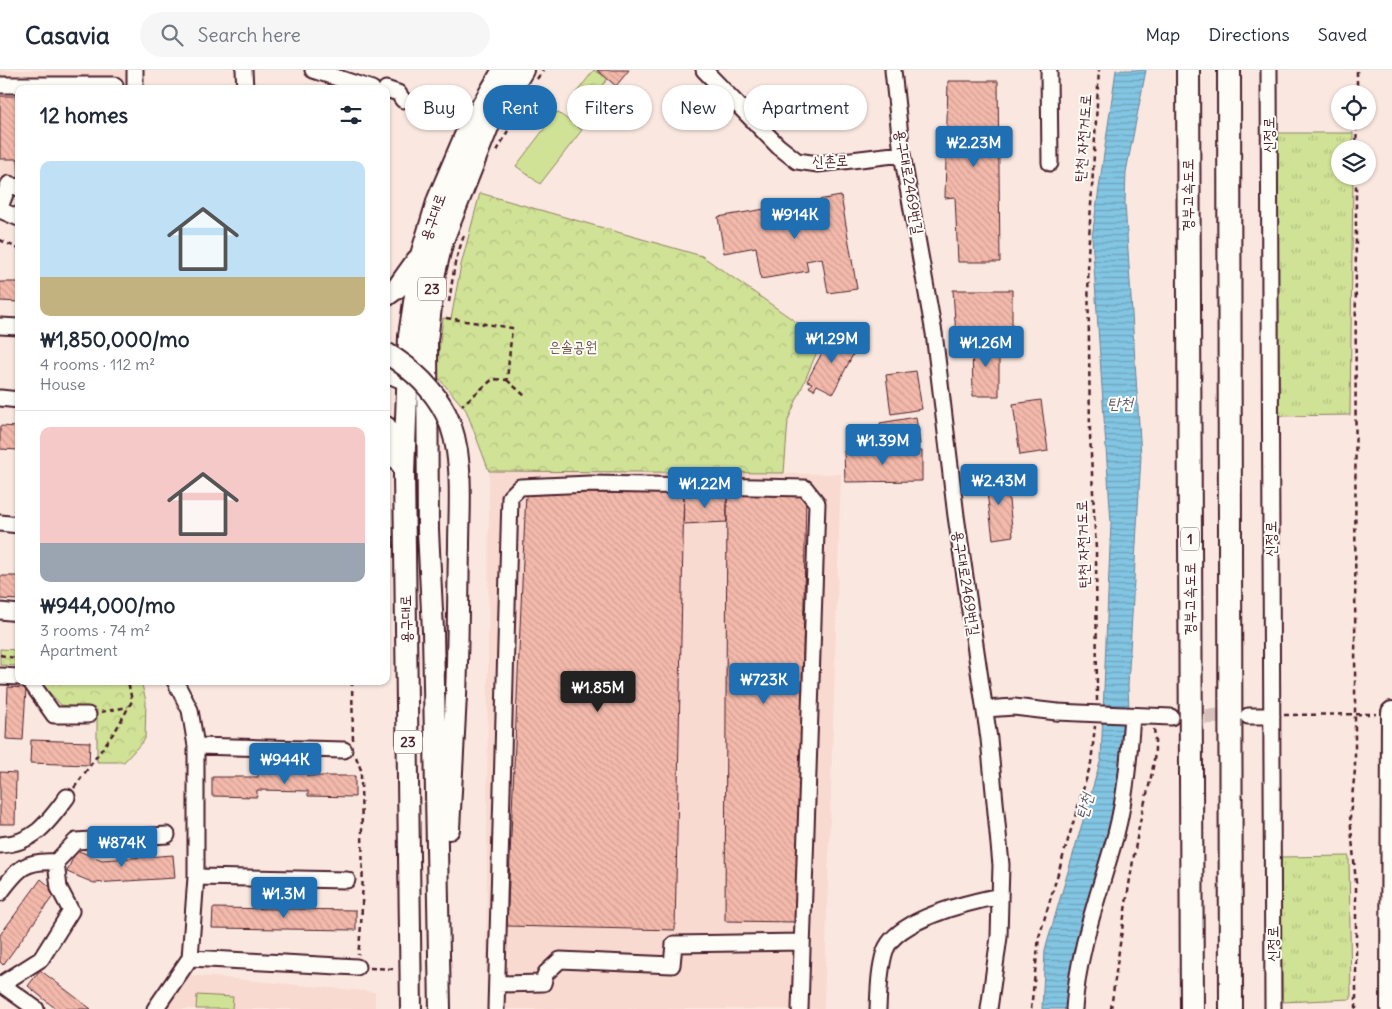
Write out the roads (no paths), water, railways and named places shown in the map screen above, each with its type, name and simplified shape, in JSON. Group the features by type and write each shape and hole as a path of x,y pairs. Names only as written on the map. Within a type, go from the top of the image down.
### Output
{"highway":[{"name":"경부고속도로","path":"1188,70 1192,1009"},
{"path":"1229,70 1232,1009"}],"main road":[{"name":"용구대로","path":"411,1009 404,474 406,382 410,327 426,234 467,131 503,70"},
{"name":"용구대로","path":"440,1009 433,631 428,530 427,341 437,264 460,192 488,127 528,77"},
{"path":"426,234 428,250 417,313 421,319 425,319 430,313"},
{"path":"390,293 397,288 421,255"},
{"path":"390,355 406,365 430,389 447,415 457,452 459,515 456,695 451,813 440,943"},
{"path":"390,437 404,474"},
{"path":"404,440 408,438 412,440 414,507 428,530"},
{"path":"1391,1009 1392,713"}],"street":[{"path":"135,70 135,85"},
{"path":"313,70 360,85"},
{"name":"신촌로","path":"704,70 778,146 797,161 818,164 902,154"},
{"name":"용구대로2469번길","path":"893,70 902,154 934,333 956,516 985,709 1000,865 999,937 989,1009"},
{"path":"1049,70 1050,163"},
{"name":"신정로","path":"1269,70 1277,716 1273,1009"},
{"path":"0,85 115,85"},
{"path":"390,90 398,93 403,100"},
{"path":"15,186 9,184 0,209 15,216"},
{"path":"0,326 15,327"},
{"path":"390,376 428,391"},
{"path":"0,398 15,400"},
{"path":"496,1009 510,497 520,486 590,484 805,488 817,503 800,1009"},
{"path":"0,524 15,524"},
{"path":"0,612 15,613"},
{"path":"0,676 15,677"},
{"path":"33,685 54,715 88,715"},
{"path":"155,1009 190,958 196,877 196,746 190,710 177,685"},
{"path":"985,709 1014,707 1056,712 1171,717"},
{"path":"1074,1009 1079,967 1087,930 1116,834 1125,794 1128,716"},
{"path":"1248,716 1277,716"},
{"path":"196,746 344,750"},
{"path":"0,845 16,844 40,830 67,797"},
{"path":"0,893 18,868 39,861 56,862 76,841 167,835"},
{"path":"36,1009 0,985 41,959 71,911 59,888 56,862"},
{"path":"196,877 348,880"},
{"path":"878,1009 881,968 885,949 899,934 932,915 962,903 1000,896"},
{"path":"497,984 543,983 546,973 560,960 672,965 674,944 802,942"},
{"path":"190,958 357,967"}],"water":[{"name":"탄천","path":"1116,70 1146,70 1126,172 1125,203 1141,456 1128,686 1131,755 1078,932 1075,1009 1042,1009 1045,950 1101,759 1111,523 1092,237"}],"tunnel":[{"path":"1182,717 1239,716"}],"park label":[{"name":"은솔공원","path":"573,347"}]}
